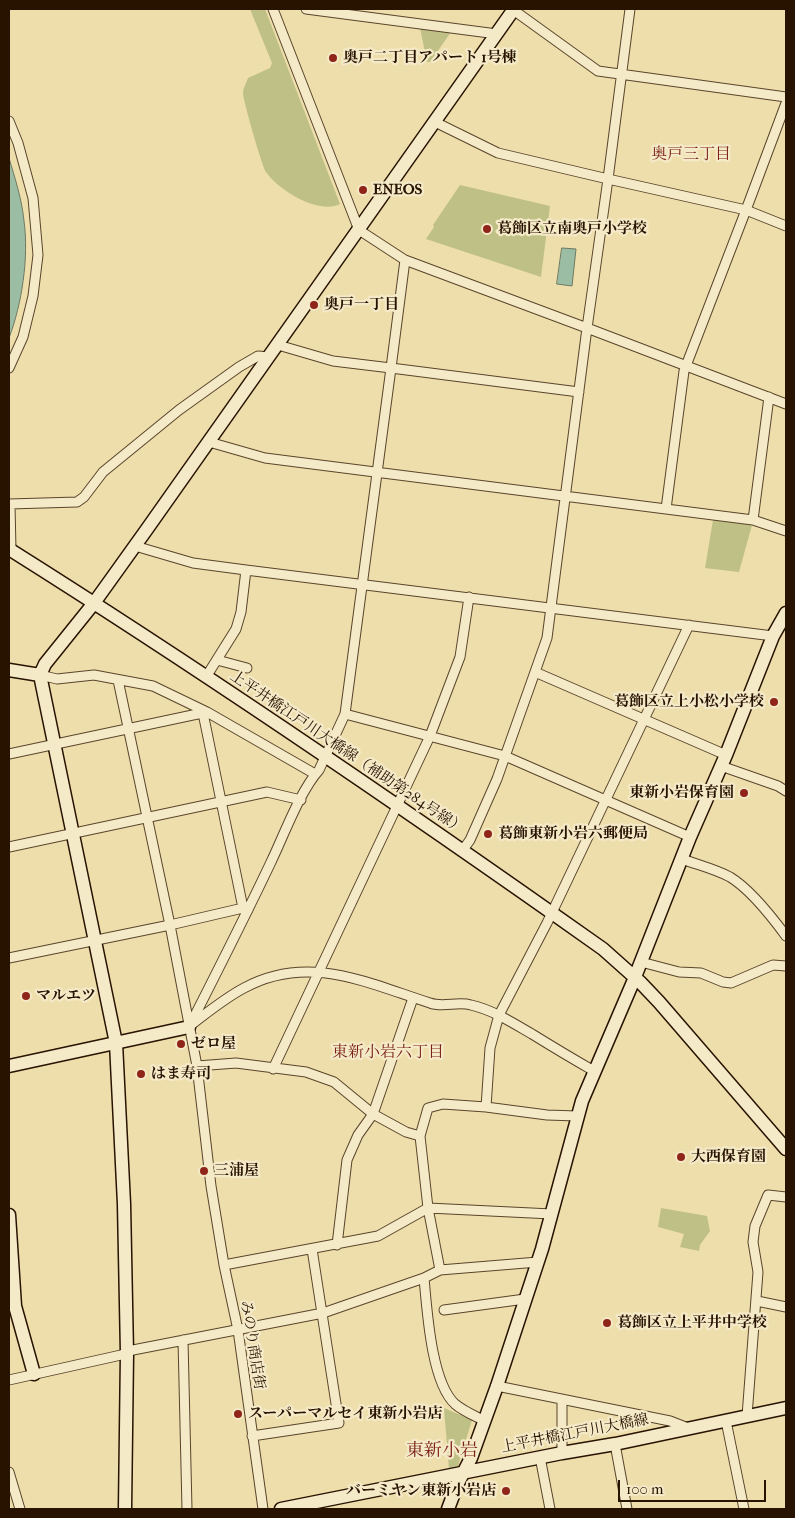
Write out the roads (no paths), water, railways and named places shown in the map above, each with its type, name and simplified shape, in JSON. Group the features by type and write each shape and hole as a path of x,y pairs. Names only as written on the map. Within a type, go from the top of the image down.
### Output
{"street":[{"path":"273,9 359,230 405,260 786,404"},
{"path":"306,9 497,34"},
{"path":"125,1509 127,1353 124,1204 116,1043 40,675 47,662 94,602 278,345 513,9 598,71 786,97"},
{"path":"462,852 470,840 497,779 547,638 630,9"},
{"path":"666,509 686,365 786,102"},
{"path":"9,121 18,143 33,198 38,255 33,296 23,337 9,368"},
{"path":"435,122 498,153 746,210 786,226"},
{"path":"189,1027 246,909 345,714 405,260"},
{"path":"278,345 333,361 579,392"},
{"path":"10,549 9,504 77,502 84,497 104,472 179,410 239,367 258,356 269,356"},
{"path":"753,520 769,397"},
{"path":"209,442 265,458 753,520 786,531"},
{"path":"134,546 193,563 773,636"},
{"name":"上平井橋江戸川大橋線（補助第284号線）","path":"10,549 94,602 325,756 603,949 665,1009 786,1149"},
{"path":"206,677 236,629 246,570"},
{"path":"273,1069 430,736 460,657 469,597"},
{"path":"451,1506 462,1472 471,1458 485,1421 538,1262 578,1116 594,1071 635,978 690,837 773,636 785,617"},
{"path":"486,1107 490,1048 499,1015 552,913 689,625"},
{"path":"218,660 247,668"},
{"path":"9,670 57,678 94,675 153,686 207,712 315,774"},
{"path":"535,672 644,719 786,791"},
{"name":"みのり商店街","path":"118,680 170,925 197,1066 211,1186 224,1265 238,1330 263,1509"},
{"path":"9,754 207,712"},
{"path":"207,712 204,718 220,802 246,909"},
{"path":"345,714 505,756 606,802 690,837"},
{"path":"9,847 72,832 267,792 301,800"},
{"path":"682,859 732,878 773,918 786,936"},
{"path":"9,958 246,909"},
{"path":"641,962 679,972 701,974 731,983 773,964 786,966"},
{"path":"9,1066 189,1027 220,1002 266,978 294,972 320,971 360,980 433,1004 470,1004 499,1015 594,1071"},
{"path":"337,1245 347,1160 358,1135 373,1114 413,998"},
{"path":"197,1066 236,1063 306,1072 334,1082 373,1114 406,1132 420,1136"},
{"path":"440,1270 428,1208 420,1136 428,1108 443,1104 486,1107 547,1115 578,1116"},
{"path":"747,1416 757,1301 758,1272 753,1242 755,1226 768,1195 786,1197"},
{"path":"224,1265 312,1250 378,1236 428,1208 552,1214"},
{"path":"9,1215 15,1306 34,1374"},
{"path":"252,1436 339,1423 312,1250"},
{"path":"9,1380 183,1340 323,1313 424,1278 440,1270 538,1262"},
{"path":"424,1278 430,1332 441,1385 454,1404 485,1421"},
{"path":"444,1310 525,1300"},
{"path":"757,1301 786,1307"},
{"path":"183,1340 187,1509"},
{"path":"497,1386 670,1421 688,1428"},
{"path":"562,1400 562,1453"},
{"name":"上平井橋江戸川大橋線","path":"281,1509 462,1472 615,1444 786,1408"},
{"path":"726,1421 744,1509"},
{"path":"615,1444 627,1509"},
{"path":"540,1457 550,1509"},
{"path":"9,1472 15,1506"}],"place":[{"name":"奥戸二丁目アパート 1号棟","path":"333,58"},
{"name":"ENEOS","path":"363,190"},
{"name":"葛飾区立南奥戸小学校","path":"487,229"},
{"name":"奥戸一丁目","path":"314,305"},
{"name":"葛飾区立上小松小学校","path":"774,702"},
{"name":"東新小岩保育園","path":"744,793"},
{"name":"葛飾東新小岩六郵便局","path":"488,834"},
{"name":"マルエツ","path":"26,996"},
{"name":"ゼロ屋","path":"181,1044"},
{"name":"はま寿司","path":"141,1074"},
{"name":"大西保育園","path":"681,1157"},
{"name":"三浦屋","path":"204,1171"},
{"name":"葛飾区立上平井中学校","path":"607,1323"},
{"name":"スーパーマルセイ東新小岩店","path":"238,1414"},
{"name":"バーミヤン東新小岩店","path":"506,1491"}],"district":[{"name":"奥戸三丁目","path":"691,155"},
{"name":"東新小岩六丁目","path":"388,1053"},
{"name":"東新小岩","path":"442,1452"}]}
